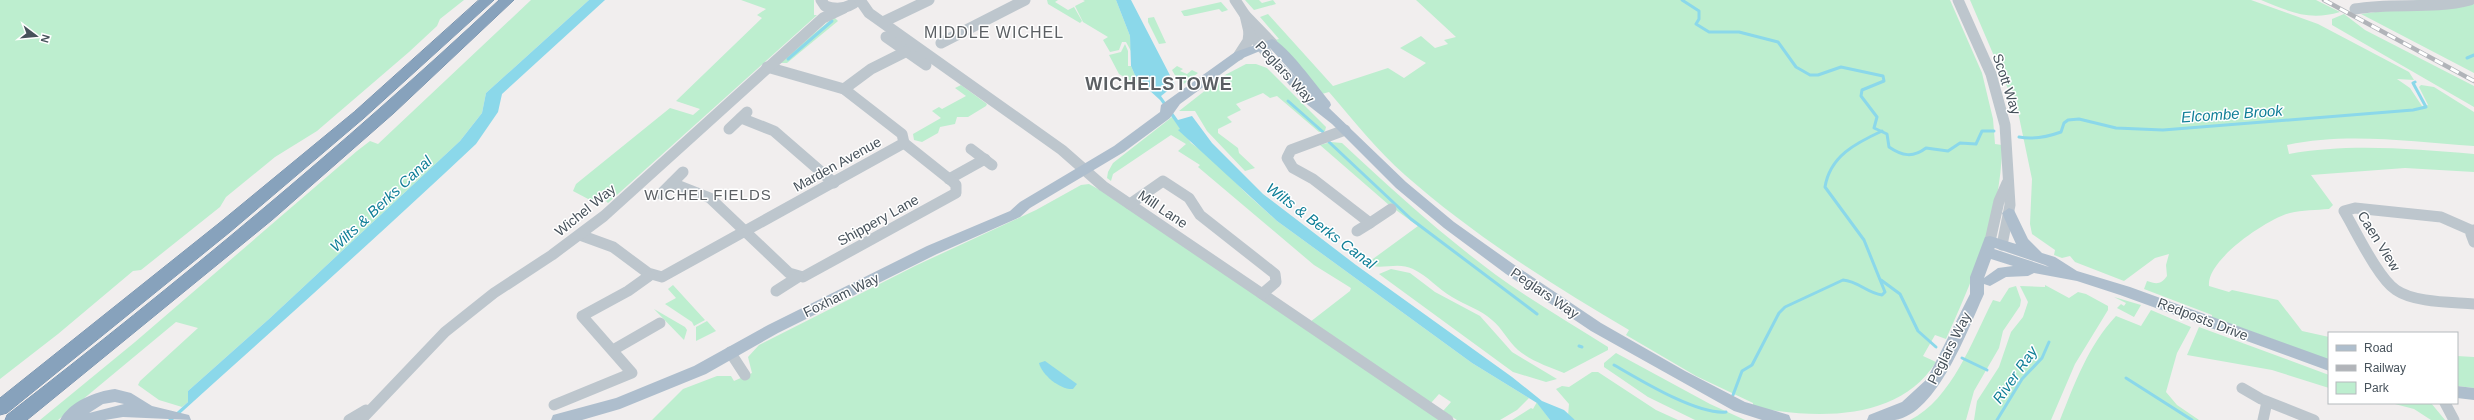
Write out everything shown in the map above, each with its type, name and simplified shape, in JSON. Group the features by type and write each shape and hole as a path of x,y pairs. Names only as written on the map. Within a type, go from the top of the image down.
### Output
{"highway":[{"path":"0,408 199,248 336,135 487,0"},
{"path":"14,420 246,233 377,120 507,0"}],"main road":[{"name":"Foxham Way","path":"556,413 587,412 620,403 657,389 700,370 727,353 959,237 977,232 1015,214 1024,205 1104,156 1119,149 1239,54 1269,48"},
{"name":"Foxham Way","path":"1222,68 1269,48"},
{"name":"Peglars Way","path":"1269,48 1309,99 1341,126 1393,178 1430,210 1543,292 1615,339 1714,395 1747,410 1783,420"},
{"path":"2009,213 2022,242 2048,266"},
{"name":"Peglars Way","path":"1977,294 1986,287 1990,281 1994,248"},
{"name":"Peglars Way","path":"1875,420 1906,408 1928,389 1947,358 1977,294 1977,279 1994,248"},
{"name":"Redposts Drive","path":"1994,248 2138,295 2328,365"},
{"path":"1990,281 1998,274 2008,271 2048,266"},
{"path":"2458,392 2474,394"},
{"path":"68,420 93,401 109,395 126,397 147,410 182,420"},
{"path":"88,420 112,412 147,410"}],"street":[{"name":"Mill Lane","path":"845,8 859,0 869,13 996,102 1084,169 1103,186 1448,420"},
{"path":"908,0 916,6"},
{"path":"883,22 929,0"},
{"path":"941,43 1025,0"},
{"name":"Peglars Way","path":"1235,0 1244,15 1269,48"},
{"name":"Scott Way","path":"1958,0 1988,68 2001,107 2009,156 2007,183 2009,213 1994,248"},
{"path":"2355,8 2378,4 2467,1"},
{"name":"Mill Lane","path":"822,3 833,9 845,8 869,13"},
{"path":"822,3 823,18"},
{"name":"Wichel Way","path":"361,420 420,356 464,317 580,235 625,197 767,67 823,18 845,8"},
{"name":"Peglars Way","path":"1244,15 1249,32 1269,48"},
{"path":"1239,54 1248,41 1249,32"},
{"path":"886,37 926,65"},
{"path":"844,89 871,69 906,52"},
{"name":"Marden Avenue","path":"649,276 662,278 668,275 904,144 902,134 844,89 767,67"},
{"path":"729,129 744,115 774,132 834,183"},
{"path":"1341,126 1291,150 1287,158 1293,168 1313,179 1370,223"},
{"path":"904,144 913,148 950,179 988,162 971,149"},
{"path":"660,194 683,172"},
{"name":"Shippery Lane","path":"776,291 798,277 809,275 952,197 957,190 950,179"},
{"path":"1130,204 1163,181 1186,196 1200,215 1275,274 1276,282 1262,294"},
{"path":"672,183 710,198 789,273 798,277"},
{"name":"Scott Way","path":"1994,248 1999,201 2007,183"},
{"name":"Caen View","path":"2474,234 2449,219 2434,215 2355,208 2344,211 2379,272 2396,290 2422,299 2474,304"},
{"path":"1357,231 1391,209"},
{"path":"556,413 632,373 582,316 628,291 649,276 629,257 613,247 580,235"},
{"path":"612,350 660,323"},
{"path":"727,353 745,375"},
{"path":"2242,388 2267,402 2314,420"},
{"path":"2263,420 2267,402"},
{"path":"2446,404 2454,420"},
{"path":"349,420 375,405"},
{"path":"372,420 375,405"}],"green space":[{"path":"0,0 464,0 440,19 437,26 409,52 317,131 275,157 226,197 220,207 141,270 133,271 58,334 0,379"},
{"path":"531,0 589,0 486,93 482,113 460,141 269,319 188,391 188,402 182,407 159,400 138,385 140,381 198,328 176,322 58,420 40,420 135,342 357,151 370,141 378,144"},
{"path":"741,0 814,0 814,15 817,15 608,203 602,197 590,200 573,191 576,184 670,108 693,115 700,109 676,101 762,18 757,15 766,9"},
{"path":"1047,0 1058,0 1055,2 1068,10 1074,7 1082,21 1080,23 1048,4"},
{"path":"1083,0 1116,0 1130,36 1131,51 1126,42 1122,42 1119,50 1110,52 1103,40 1108,37 1083,22 1075,6 1085,1"},
{"path":"1245,0 1259,0 1262,3 1273,0 1276,4 1254,10"},
{"path":"1416,0 1950,0 1982,73 1993,119 1995,144 2002,145 2001,170 1997,195 1976,269 1946,339 1935,335 1923,356 1936,362 1921,381 1902,395 1880,405 1856,411 1831,414 1805,414 1753,407 1753,403 1696,376 1626,335 1629,330 1513,258 1431,197 1405,175 1385,155 1329,92 1322,94 1275,40 1279,39 1260,17 1268,14 1333,86 1388,68 1404,78 1426,63 1400,48 1421,36 1435,48 1448,44 1444,40 1456,37"},
{"path":"1970,0 2251,0 2318,24 2409,72 2414,80 2397,79 2410,88 2422,106 2428,105 2419,87 2421,85 2434,87 2474,112 2474,146 2404,140 2333,139 2287,145 2289,154 2335,149 2381,148 2474,154 2474,172 2405,168 2311,175 2333,205 2329,209 2290,213 2267,223 2240,242 2217,264 2211,276 2209,286 2229,292 2232,290 2278,300 2302,331 2328,337 2328,360 2212,317 2212,315 2144,289 2147,281 2158,283 2163,281 2167,276 2166,265 2169,254 2155,258 2124,281 2075,262 2070,256 2062,258 2054,255 2055,250 2032,234 2030,224 2032,179 2018,112"},
{"path":"2261,0 2316,0 2340,12 2319,16 2300,14"},
{"path":"2414,0 2474,1 2474,73 2361,14 2426,5"},
{"path":"1221,2 1228,10 1222,12 1219,9 1187,16 1184,16 1181,11"},
{"path":"2344,14 2365,30 2474,86 2474,107 2332,25 2332,19"},
{"path":"834,17 838,21 787,63 781,63 781,61"},
{"path":"1154,17 1166,43 1159,44 1148,22 1148,18"},
{"path":"1125,44 1128,51 1128,66 1131,66 1138,82 1136,84 1119,74 1109,55 1121,52"},
{"path":"1246,64 1256,64 1267,68 1326,127 1325,131 1319,132 1277,96 1270,98 1263,93 1236,104 1241,110 1227,117 1232,122 1218,129 1218,133 1238,148 1239,153 1255,168 1245,171 1207,131 1195,111 1179,111 1225,75"},
{"path":"1177,66 1183,69 1180,71 1187,74 1192,70 1198,73 1181,86 1172,70"},
{"path":"961,85 987,104 986,106 968,117 957,117 955,124 940,127 938,133 922,142 914,140 913,134 941,118 932,111 939,107 942,109 966,96 955,88"},
{"path":"1172,117 1191,143 1209,156 1248,195 1277,221 1472,363 1529,398 1517,410 1500,420 1457,420 1443,411 1451,402 1439,394 1431,403 1310,322 1350,291 1351,288 1314,265 1198,167 1200,165 1178,151 1186,144 1171,135 1113,174 1111,181 1107,178 1108,172 1113,163"},
{"path":"1331,142 1342,143 1417,211 1496,275 1537,303 1608,347 1608,350 1564,373 1523,354 1514,346 1496,323 1487,316 1447,294 1413,269 1401,266 1377,267 1366,264 1418,226 1389,205 1320,145"},
{"path":"1089,184 1109,195 1442,420 652,420 683,389 717,376 731,376 734,381 752,373 748,357 759,345 917,265 1036,210 1081,185"},
{"path":"1391,269 1410,273 1435,292 1480,316 1512,352 1557,379 1546,382 1513,372 1379,274"},
{"path":"673,285 705,320 694,326 692,322 665,304 676,298 668,289"},
{"path":"2045,285 2069,298 2078,292 2086,294 2108,306 2108,310 2075,364 2051,420 1974,420 1977,401 1999,367 2011,332 2023,317 2028,302 2020,286 2045,287"},
{"path":"2016,286 2021,300 2020,306 2003,331 1999,348 1974,391 1966,420 1910,420 1925,410 1938,398 1949,384 1969,350 1993,300 2000,302 2009,288"},
{"path":"2114,297 2141,305 2134,317 2117,308 2121,304 2124,306 2126,303"},
{"path":"654,309 685,327 687,330 684,340"},
{"path":"2151,310 2191,327 2177,353 2166,392 2177,405 2199,420 2060,420 2083,365 2106,328 2116,316 2141,326"},
{"path":"707,321 716,331 696,341 696,327"},
{"path":"2199,327 2328,375 2328,388 2272,370 2187,355"},
{"path":"1616,353 1710,404 1745,420 1695,420 1648,397 1604,367 1604,363"},
{"path":"2458,356 2474,357 2474,388 2458,386"},
{"path":"1592,372 1598,372 1656,410 1678,420 1575,420 1568,416 1569,404 1556,389 1562,386 1569,387"},
{"path":"1537,402 1550,420 1512,420 1531,408 1533,409"},
{"path":"2395,404 2432,404 2445,420 2431,420 2414,409"}],"water":[{"path":"589,0 605,0 502,94 498,112 476,144 363,249 173,420 168,420 188,402 188,391 269,319 460,141 482,113 486,93"},
{"path":"1116,0 1131,0 1175,85 1161,96 1178,120 1192,116 1212,143 1263,194 1356,265 1512,377 1542,401 1564,410 1575,420 1550,420 1537,403 1472,363 1277,221 1178,130 1180,129 1160,100 1148,89 1145,90 1136,84 1138,82 1131,66 1130,36"},
{"path":"1045,361 1077,384 1073,389 1063,387 1048,377 1039,363"}],"waterway":[{"name":"Elcombe Brook","path":"1682,0 1699,11 1699,19 1696,24 1709,32 1739,32 1778,42 1796,67 1810,75 1818,75 1841,67 1883,76 1884,81 1862,90 1861,96 1877,117 1874,128 1881,131"},
{"path":"788,59 832,21"},
{"name":"Elcombe Brook","path":"2467,58 2474,55"},
{"name":"Elcombe Brook","path":"2019,137 2046,137 2061,132 2064,123 2068,120 2079,119 2116,128 2163,130 2413,110 2426,107 2413,83 2415,82"},
{"path":"1288,101 1323,132"},
{"path":"1733,395 1742,371 1752,365 1779,313 1785,307 1843,280 1853,282 1877,294 1882,295 1885,292 1864,240 1825,187 1832,167 1838,159 1863,140 1881,131"},
{"name":"Elcombe Brook","path":"1881,131 1887,134 1889,147 1908,155 1917,153 1926,148 1948,151 1960,143 1976,144 1982,131 1994,131"},
{"path":"1329,142 1411,219 1537,314"},
{"path":"1881,280 1900,294 1918,331 1936,347"},
{"name":"River Ray","path":"1997,420 2022,379 2042,358 2049,342"},
{"path":"1962,358 1987,370"},
{"path":"1614,365 1653,387 1685,402 1700,408 1726,412"},
{"name":"River Ray","path":"2126,378 2192,420"}],"railway":[{"path":"2324,0 2474,81"}],"district":[{"name":"MIDDLE WICHEL","path":"994,32"},
{"name":"WICHELSTOWE","path":"1159,84"},
{"name":"WICHEL FIELDS","path":"708,195"}],"water label":[{"name":"Wilts & Berks Canal","path":"381,204"},
{"name":"Wilts & Berks Canal","path":"1321,226"}]}
